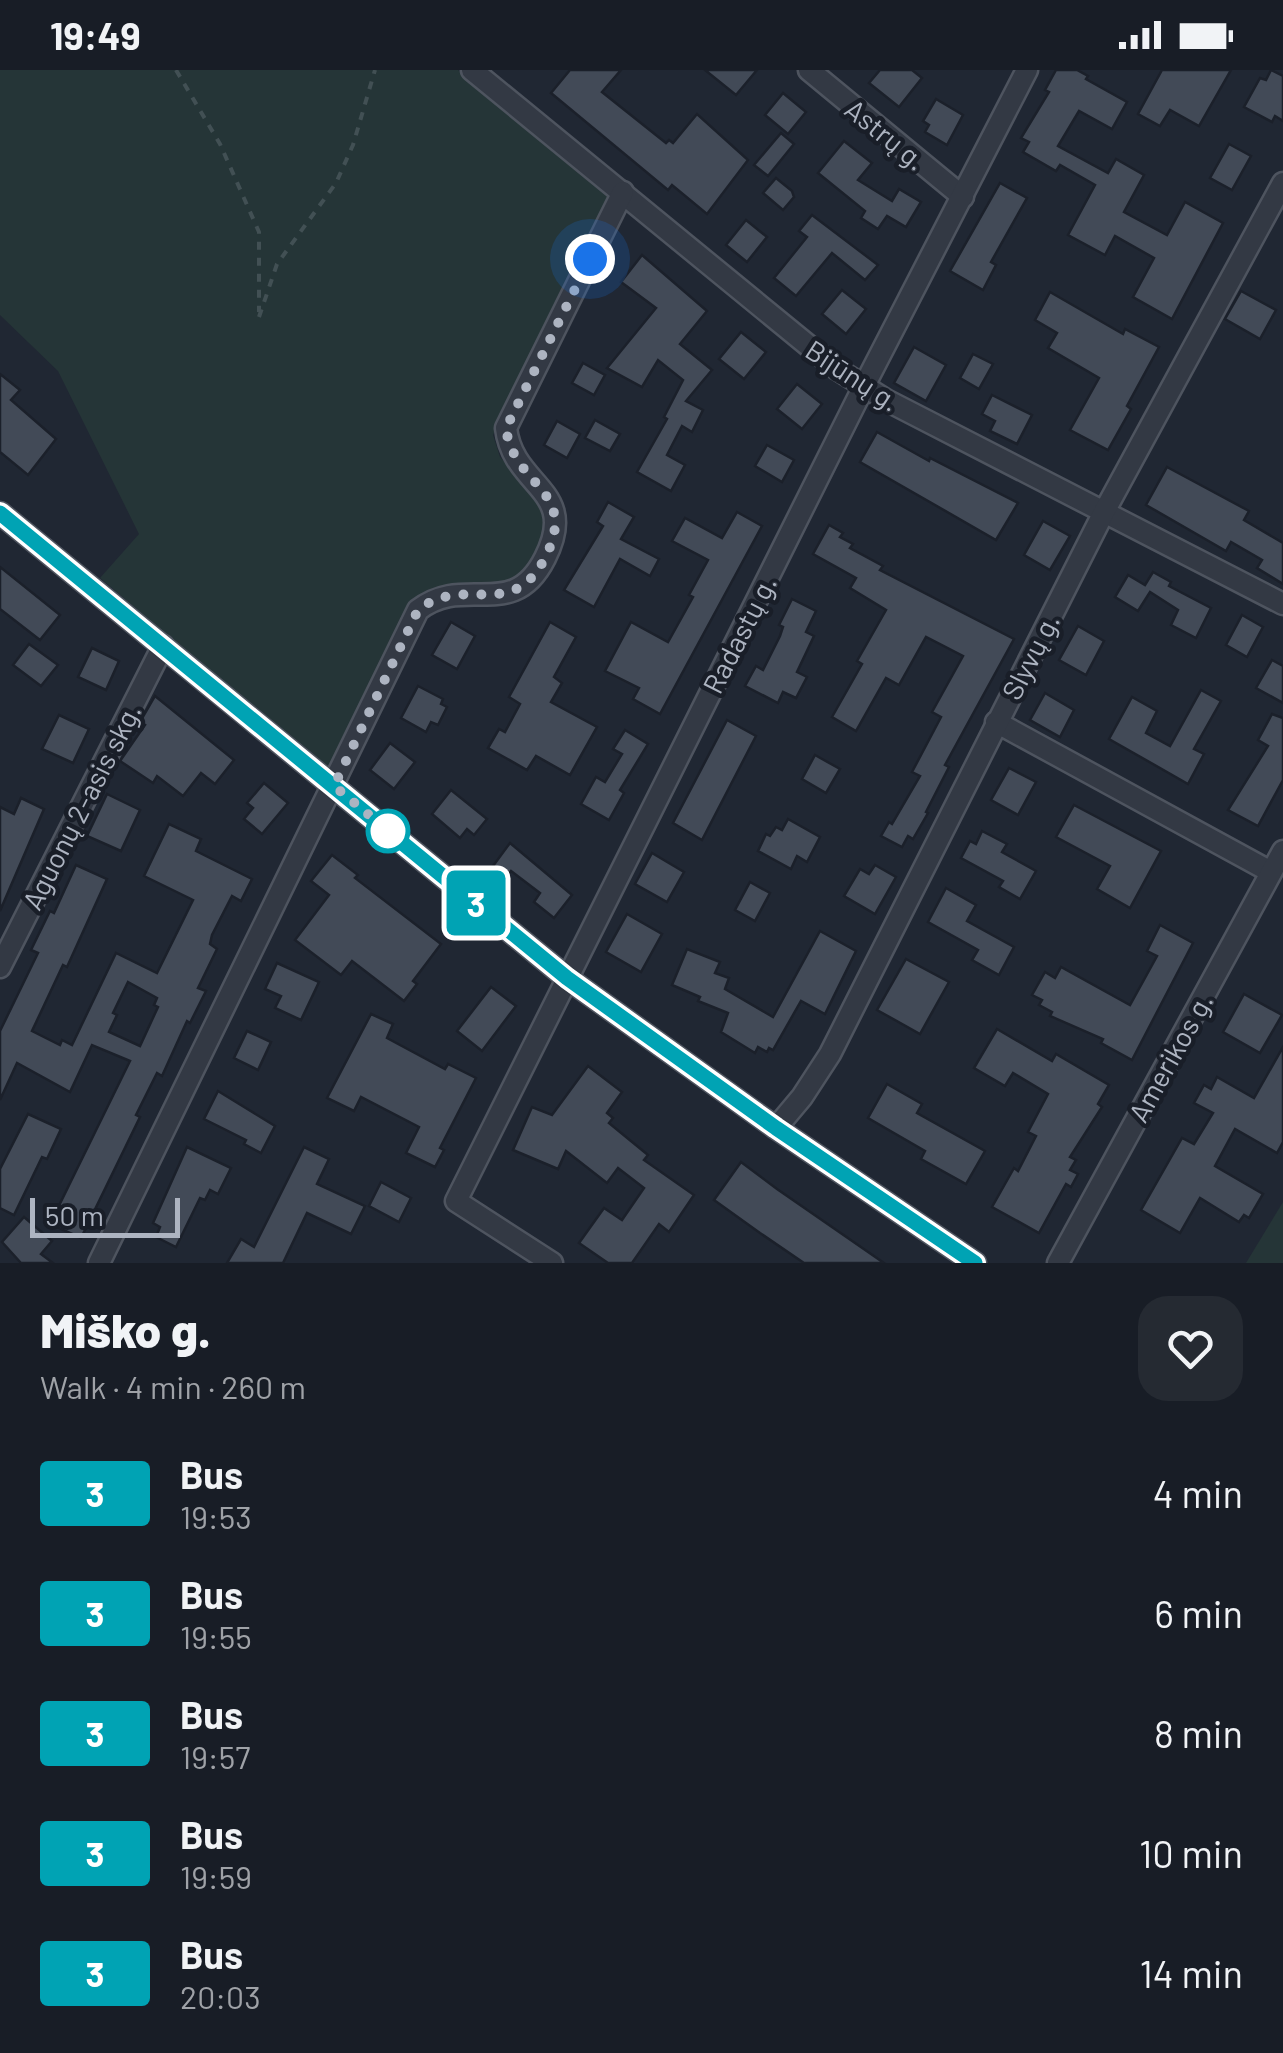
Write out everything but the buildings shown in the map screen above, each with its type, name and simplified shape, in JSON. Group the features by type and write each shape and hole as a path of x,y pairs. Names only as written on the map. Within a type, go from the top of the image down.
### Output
{"street":[{"name":"Bijūnų g.","path":"472,70 802,343 864,386 1283,604"},
{"name":"Astrų g.","path":"809,70 963,197"},
{"name":"Radastų g.","path":"552,1263 456,1200 1027,70"},
{"name":"Slyvų g.","path":"776,1128 830,1054 1104,512 1283,184"},
{"path":"99,1263 418,610 432,599 463,593 504,596 519,590 533,578 545,558 554,535 556,514 546,494 515,461 506,428 623,192"},
{"path":"0,513 567,978 776,1128 975,1263"},
{"name":"Aguonų 2-asis skg.","path":"0,967 162,646"},
{"path":"996,722 1280,858"},
{"name":"Amerikos g.","path":"1058,1263 1280,858"}],"path":[{"path":"176,70 220,144 259,232 260,317 278,264 336,182 353,146 376,70"}],"shaded area":[{"path":"0,70 458,70 611,194 493,435 500,457 542,503 547,521 537,552 511,585 431,592 409,602 327,771 100,578 139,534 58,371 0,315"},
{"path":"1283,1202 1283,1263 1246,1263"}],"bus line":[{"name":"3","path":"0,513 567,978 776,1128 975,1263"}],"route":[{"path":"388,831 392,834 334,786 418,610 432,599 463,593 504,596 519,590 533,578 545,558 554,535 556,514 546,494 515,461 506,428 590,259"}]}
